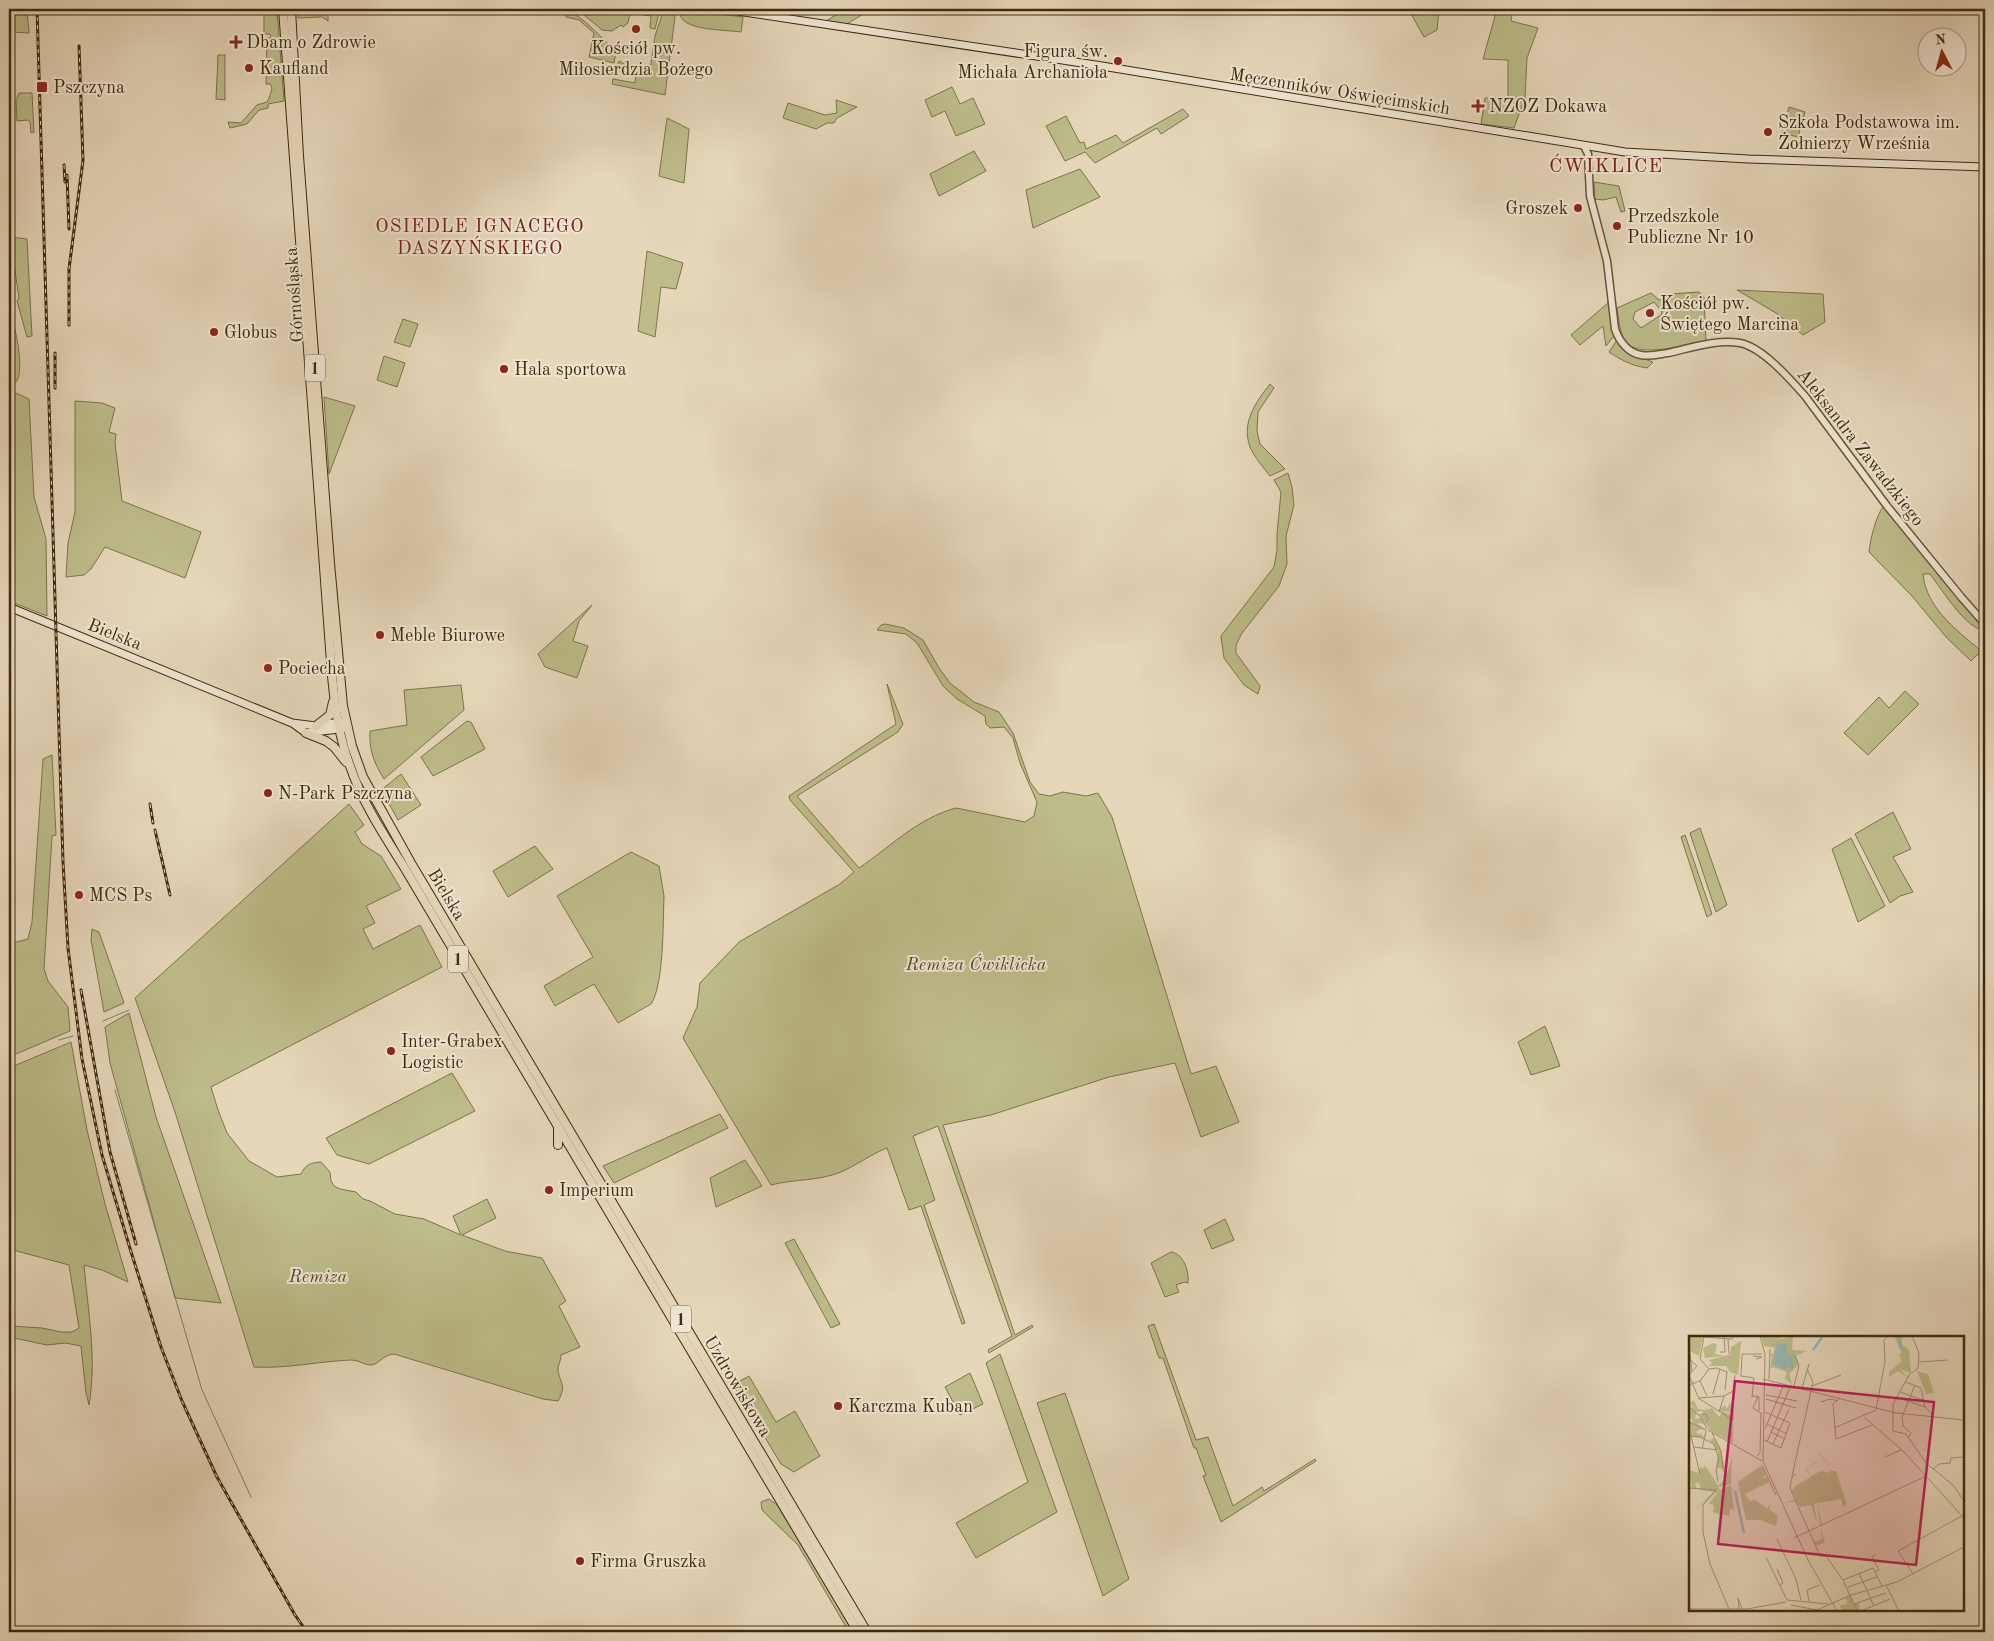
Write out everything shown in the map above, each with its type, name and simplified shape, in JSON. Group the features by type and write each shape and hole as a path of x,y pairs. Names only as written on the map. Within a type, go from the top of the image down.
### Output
{"main road":[{"name":"Górnośląska","path":"283,9 334,697 343,725"},
{"name":"Górnośląska","path":"291,9 297,129 343,725"},
{"name":"Męczenników Oświęcimskich","path":"724,9 1102,66 1584,146 1657,154 1985,167"},
{"name":"Bielska","path":"9,607 292,723 306,733"},
{"path":"316,726 330,715 334,697"},
{"name":"Bielska","path":"292,723 316,726 343,725"},
{"path":"306,733 343,725"},
{"name":"Bielska","path":"343,725 350,768 377,823 558,1128 581,1157"},
{"name":"Bielska","path":"343,725 358,766 381,812 581,1157"},
{"path":"306,733 326,741 334,747 350,768"},
{"path":"558,1128 558,1145"},
{"name":"Uzdrowiskowa","path":"581,1157 719,1399 858,1632"},
{"name":"Uzdrowiskowa","path":"581,1157 867,1632"}],"street":[{"name":"Aleksandra Zawadzkiego","path":"1584,146 1588,154 1592,208 1607,261 1615,329 1625,346 1642,356 1658,355 1725,342 1752,347 1790,379 1805,396 1888,506 1985,624"}],"green space":[{"path":"268,9 277,9 284,101 268,104 268,108 259,110 247,124 230,128 228,122 241,123 257,105 267,102 270,97 272,88 270,84 266,84 267,38 271,38 270,34 264,34 264,13"},
{"path":"297,9 340,9 340,11 328,13 328,21 322,17 298,18"},
{"path":"577,9 660,9 655,29 650,28 651,16 630,13 628,23 612,31 602,30"},
{"path":"664,9 676,9 665,95 612,84 613,79 635,83 636,73 617,69 619,61 628,66 650,70 655,36"},
{"path":"680,9 743,17 741,32 694,26 682,19"},
{"path":"846,9 867,9 868,11 847,24 826,21"},
{"path":"1416,9 1439,9 1437,30 1424,37 1410,12"},
{"path":"1497,9 1512,9 1511,21 1538,28 1527,58 1525,98 1514,128 1481,124 1485,98 1508,97 1508,60 1483,59"},
{"path":"27,10 29,33 11,32 9,11"},
{"path":"568,11 585,22 610,46 607,50 611,47 616,52 614,63 589,57 594,33 579,20 566,17"},
{"path":"218,55 225,55 225,100 216,99"},
{"path":"952,87 960,104 973,98 985,124 956,136 945,111 932,117 925,100"},
{"path":"19,93 32,93 34,132 31,133 28,120 17,121 16,100"},
{"path":"836,100 857,107 837,118 834,123 827,123 816,129 783,118 788,103 825,115 837,113"},
{"path":"1789,107 1805,112 1798,137 1782,133"},
{"path":"1183,109 1189,116 1161,134 1157,128 1095,163 1085,152 1065,161 1046,126 1066,116 1080,143 1084,142 1086,149 1116,135 1123,143"},
{"path":"667,118 689,129 684,183 659,176"},
{"path":"974,151 986,171 939,196 930,174"},
{"path":"1080,169 1100,197 1033,228 1026,190"},
{"path":"1594,182 1619,186 1625,211 1621,212 1616,197 1603,200 1595,199"},
{"path":"10,237 27,239 32,336 27,337 17,301 19,298"},
{"path":"647,251 683,263 676,289 661,287 655,337 638,331"},
{"path":"1737,290 1823,294 1825,322 1803,335 1776,313"},
{"path":"1699,292 1704,297 1706,341 1652,350 1632,347 1624,338 1617,308 1651,293 1659,300 1667,298 1670,294","holes":["1654,302 1662,312 1661,315 1641,328 1633,319 1635,312"]},
{"path":"1609,302 1614,336 1606,346 1603,326 1580,345 1571,335"},
{"path":"403,319 418,324 410,347 394,342"},
{"path":"14,325 20,363 16,382 9,381 9,369 13,369 12,347 9,346"},
{"path":"1617,340 1629,352 1653,362 1647,368 1636,366 1613,355 1609,352"},
{"path":"384,356 405,363 397,387 377,380"},
{"path":"1270,384 1274,388 1258,412 1257,431 1260,444 1285,469 1270,476 1250,447 1247,429 1255,405"},
{"path":"9,390 29,399 34,497 46,539 47,616 9,601"},
{"path":"324,397 355,406 329,474"},
{"path":"75,401 102,403 115,408 109,432 116,434 115,443 122,501 201,532 185,578 105,547 91,569 84,575 66,577 68,543 75,512"},
{"path":"1288,473 1294,505 1286,536 1287,564 1279,586 1242,633 1236,645 1236,653 1260,686 1258,694 1244,685 1224,658 1221,636 1274,567 1281,492 1274,480"},
{"path":"1883,507 1985,627 1985,630 1970,624 1955,608 1930,574 1923,574 1930,598 1937,609 1955,629 1985,654 1985,660 1978,654 1971,661 1946,637 1912,596 1869,552 1874,528"},
{"path":"592,605 579,621 573,641 588,646 577,678 545,667 538,654"},
{"name":"Remiza Ćwiklicka","path":"885,624 904,628 923,640 950,683 974,702 999,712 1013,733 1030,782 1039,794 1050,796 1063,792 1086,796 1098,793 1112,817 1191,1074 1216,1066 1239,1122 1201,1137 1175,1063 1109,1077 991,1115 943,1125 1015,1335 1032,1325 1033,1327 989,1353 988,1350 1012,1336 938,1126 913,1136 935,1200 924,1205 965,1323 962,1324 921,1206 909,1210 887,1148 833,1175 771,1185 683,1038 697,1007 700,983 739,942 840,884 854,872 790,800 789,796 896,724 887,684 903,724 898,732 797,796 859,868 917,826 956,808 1025,822 1034,816 1037,802 1020,763 1013,738 1004,727 990,728 986,724 985,716 957,699 943,686 917,643 906,634 877,630 881,625"},
{"path":"461,685 464,710 384,779 373,756 370,744 370,731 407,725 404,690"},
{"path":"1905,691 1919,704 1868,755 1844,733 1879,697 1889,708"},
{"path":"467,721 471,722 485,749 433,776 421,757"},
{"path":"52,755 56,835 52,836 44,969 48,981 68,1007 70,1031 9,1057 9,937 13,943 28,939 32,922 43,759"},
{"path":"401,774 421,805 398,820 383,793 384,788"},
{"name":"Remiza","path":"349,804 364,825 355,832 362,844 381,856 401,889 366,906 375,923 363,929 373,949 420,925 442,967 211,1087 218,1110 227,1133 249,1161 277,1177 301,1174 309,1165 321,1162 330,1172 331,1181 334,1186 356,1192 363,1199 395,1214 424,1219 461,1235 453,1216 487,1199 496,1218 462,1235 505,1251 542,1258 566,1301 559,1306 580,1347 561,1355 558,1372 562,1383 562,1391 558,1401 543,1399 394,1354 386,1356 373,1365 352,1360 279,1367 254,1367 175,1112 135,998"},
{"path":"1893,812 1911,849 1893,857 1913,892 1900,896 1890,903 1855,834"},
{"path":"1700,828 1727,905 1716,912 1690,833"},
{"path":"1685,835 1712,914 1707,917 1681,837"},
{"path":"1851,838 1885,906 1858,922 1832,849"},
{"path":"535,846 553,869 508,897 493,871"},
{"path":"631,852 659,866 664,896 661,968 651,1004 618,1023 594,984 555,1006 544,986 593,957 557,896"},
{"path":"92,929 99,932 124,1003 104,1012 91,940"},
{"path":"129,1013 156,1117 221,1303 175,1298 110,1063 105,1027"},
{"path":"1545,1026 1560,1066 1531,1075 1518,1042"},
{"path":"71,1042 87,1130 105,1204 128,1282 102,1270 84,1265 92,1352 89,1405 81,1346 65,1343 47,1345 9,1337 9,1326 42,1328 61,1332 72,1332 79,1328 69,1265 9,1249 9,1068"},
{"path":"452,1073 475,1111 369,1164 337,1155 326,1138"},
{"path":"720,1114 728,1128 614,1183 603,1166"},
{"path":"745,1160 762,1186 716,1207 710,1178"},
{"path":"1225,1219 1234,1240 1212,1249 1204,1230"},
{"path":"794,1239 840,1324 831,1328 785,1243"},
{"path":"1171,1252 1176,1253 1185,1264 1188,1273 1188,1283 1176,1285 1179,1292 1165,1297 1151,1263"},
{"path":"1154,1324 1196,1440 1208,1437 1233,1506 1262,1487 1264,1491 1315,1459 1316,1461 1221,1522 1203,1476 1206,1475 1196,1448 1194,1448 1163,1358 1159,1358 1148,1326"},
{"path":"1000,1354 1057,1512 976,1558 956,1523 1028,1482 986,1363"},
{"path":"970,1373 983,1404 960,1415 945,1387"},
{"path":"749,1376 776,1422 795,1411 820,1456 794,1472 781,1464 733,1385"},
{"path":"1065,1393 1129,1579 1103,1596 1037,1403"},
{"path":"769,1499 777,1505 855,1632 849,1632 798,1545 762,1510 761,1502"}],"waterway":[{"path":"103,1021 129,1010"},
{"path":"59,1040 73,1036"},
{"path":"115,1090 202,1390 251,1497"}],"railway":[{"path":"37,9 63,862 68,948 82,1059 102,1155 161,1347 182,1401 217,1477 295,1615 307,1632"},
{"path":"69,325 69,269 83,160 79,46"},
{"path":"64,165 65,182"},
{"path":"67,175 69,229"},
{"path":"55,353 55,388"},
{"path":"150,804 153,823"},
{"path":"155,830 170,895"},
{"path":"81,990 110,1152 136,1244"}],"place":[{"name":"Kościół pw. Miłosierdzia Bożego","path":"636,29"},
{"name":"Dbam o Zdrowie","path":"236,42"},
{"name":"Figura św. Michała Archanioła","path":"1118,61"},
{"name":"Kaufland","path":"249,68"},
{"name":"Pszczyna","path":"42,87"},
{"name":"NZOZ Dokawa","path":"1478,106"},
{"name":"Szkoła Podstawowa im. Żołnierzy Września","path":"1768,132"},
{"name":"Groszek","path":"1578,208"},
{"name":"Przedszkole Publiczne Nr 10","path":"1617,226"},
{"name":"Kościół pw. Świętego Marcina","path":"1650,313"},
{"name":"Globus","path":"214,332"},
{"name":"Hala sportowa","path":"504,369"},
{"name":"Meble Biurowe","path":"380,635"},
{"name":"Pociecha","path":"268,668"},
{"name":"N-Park Pszczyna","path":"268,793"},
{"name":"MCS Ps","path":"79,895"},
{"name":"Inter-Grabex Logistic","path":"391,1051"},
{"name":"Imperium","path":"549,1190"},
{"name":"Karczma Kuban","path":"838,1406"},
{"name":"Firma Gruszka","path":"580,1561"}],"district":[{"name":"ĆWIKLICE","path":"1606,165"},
{"name":"OSIEDLE IGNACEGO DASZYŃSKIEGO","path":"480,236"}]}
